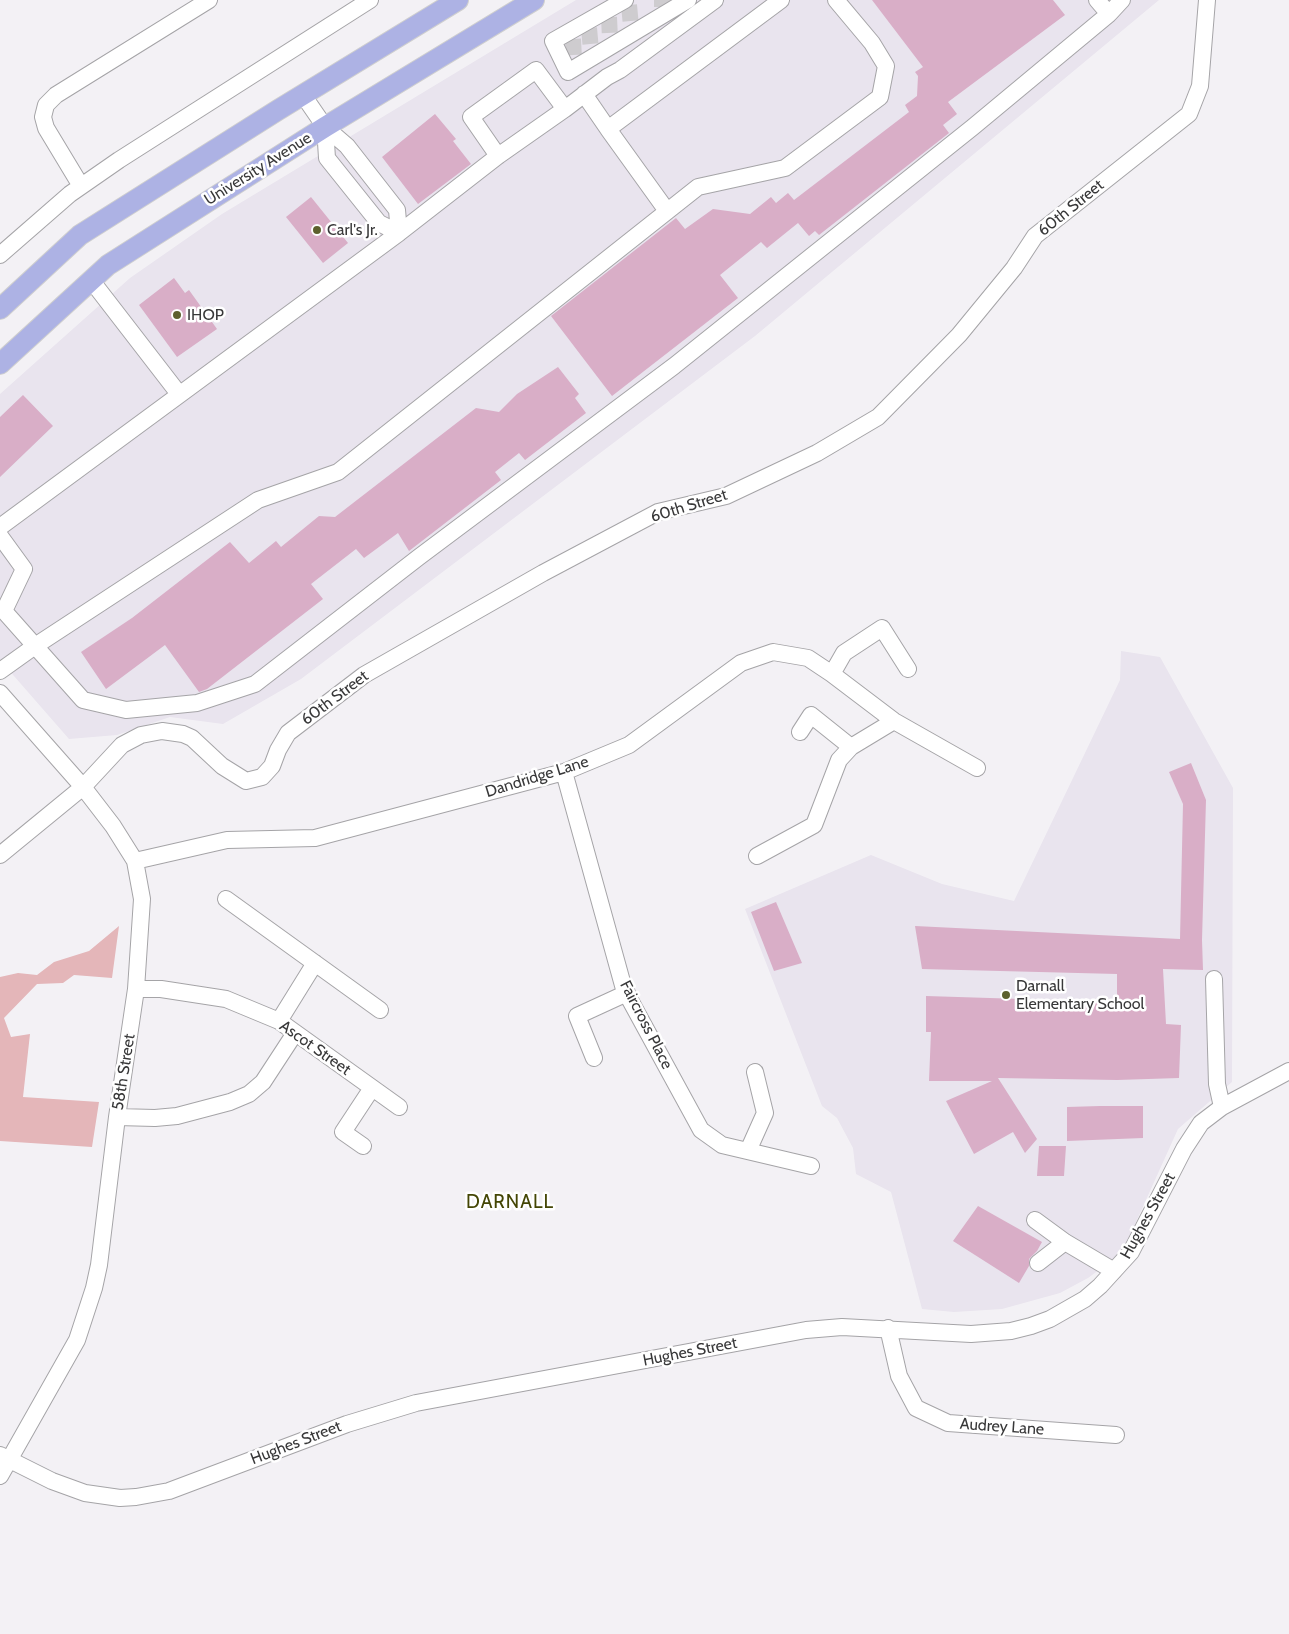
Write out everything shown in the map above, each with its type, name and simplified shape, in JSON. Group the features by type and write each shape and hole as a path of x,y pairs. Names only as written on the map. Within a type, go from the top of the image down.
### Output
{"main road":[{"path":"0,309 80,235 458,0"},
{"name":"University Avenue","path":"0,364 108,265 148,238 534,0"}],"street":[{"path":"81,186 46,128 43,117 46,105 56,96 209,0"},
{"path":"0,255 70,194 118,160 370,0"},
{"path":"0,527 399,234 498,156 715,0"},
{"path":"608,129 781,0"},
{"path":"0,672 35,646 258,500 338,472 698,186 785,168 880,96 886,66 872,43 836,0"},
{"path":"1097,0 1109,14"},
{"path":"0,536 24,569 4,611 83,700 126,710 197,704 255,684 419,557 674,366 973,127 1109,14 1122,0"},
{"name":"60th Street","path":"83,787 122,745 141,735 162,731 183,734 192,738 222,766 246,781 262,777 272,766 278,750 288,733 364,675 543,573 658,512 726,496 817,453 878,417 959,335 1014,268 1035,236 1189,114 1200,86 1207,0"},
{"path":"627,2 581,29 553,40 568,72 574,63 662,11 684,1"},
{"path":"607,77 610,43"},
{"path":"498,156 471,117 536,70 565,109"},
{"path":"304,94 325,128 347,146 396,210 399,234"},
{"path":"584,94 667,211"},
{"path":"325,128 327,158 379,223 399,234"},
{"path":"91,280 179,394"},
{"path":"832,674 844,653 882,628 908,669"},
{"name":"Dandridge Lane","path":"135,861 227,840 315,838 564,772 629,745 741,663 773,652 808,658 894,721 977,768"},
{"name":"58th Street","path":"0,693 83,787 113,826 135,861 142,899 136,989 117,1117 99,1265 87,1314 78,1340 5,1457 0,1476"},
{"path":"800,732 812,715 851,747"},
{"path":"757,856 814,825 838,760 851,747 894,721"},
{"name":"Faircross Place","path":"564,772 627,993 701,1130 722,1145 811,1166"},
{"path":"0,855 83,787"},
{"path":"226,899 380,1010"},
{"path":"279,1021 315,964"},
{"path":"1214,979 1217,1084 1222,1107"},
{"name":"Ascot Street","path":"136,989 162,989 226,999 279,1021 399,1107"},
{"path":"594,1058 577,1016 627,993"},
{"path":"117,1117 155,1118 177,1116 230,1102 249,1094 263,1082 295,1033"},
{"name":"Hughes Street","path":"5,1457 52,1481 85,1493 120,1498 153,1495 185,1485 347,1424 416,1403 806,1330 842,1327 888,1328 971,1334 1031,1326 1068,1310 1100,1286 1131,1252 1191,1139 1202,1123 1222,1107 1289,1071"},
{"path":"748,1151 765,1113 755,1072"},
{"path":"363,1146 343,1132 372,1088"},
{"path":"1035,1220 1065,1242 1114,1272"},
{"path":"1038,1263 1065,1242"},
{"name":"Audrey Lane","path":"888,1328 899,1376 916,1408 948,1423 1116,1435"}],"shaded area":[{"path":"576,0 1159,0 755,336 301,679 223,724 170,717 117,735 69,739 0,660 0,394 130,278 222,214"},
{"name":"Darnall Elementary School","path":"1121,651 1160,657 1233,788 1232,1082 1178,1129 1122,1253 1088,1278 1060,1293 1002,1309 954,1312 922,1309 891,1192 856,1174 853,1148 837,1118 822,1106 745,909 871,855 942,884 1014,901 1120,680"},
{"path":"119,926 112,978 74,975 63,983 37,984 4,1018 11,1037 30,1034 23,1097 99,1102 92,1147 0,1141 0,977 18,973 37,975 54,962 89,951"}],"building":[{"path":"872,0 1053,0 1065,15 948,102 957,114 943,125 949,133 819,235 815,231 809,236 798,223 767,248 761,242 720,275 738,298 612,396 551,316 676,218 685,229 713,209 750,214 771,197 776,203 788,193 794,200 909,112 905,105 917,96 918,76 915,72 923,67"},
{"path":"435,114 456,139 453,141 471,164 418,204 382,157"},
{"name":"Carl's Jr.","path":"311,197 348,243 323,263 286,217"},
{"name":"IHOP","path":"174,278 185,293 189,290 217,329 177,357 139,305"},
{"path":"558,367 579,394 575,398 586,413 525,460 519,453 495,472 501,480 409,551 398,533 364,558 356,549 311,584 323,599 207,689 199,692 165,645 106,689 81,652 132,618 230,542 249,563 276,541 281,547 319,516 335,517 476,408 499,412 517,394"},
{"path":"23,395 53,426 0,477 0,417"},
{"path":"1191,763 1206,800 1202,940 1203,970 1163,969 1166,1024 1181,1025 1179,1078 1117,1080 998,1078 1037,1139 1025,1153 1013,1132 974,1154 946,1101 992,1081 929,1081 931,1032 926,1032 926,996 1117,1002 1117,974 922,969 915,926 1180,939 1183,804 1169,772"},
{"path":"776,902 802,963 774,971 751,912"},
{"path":"1143,1106 1143,1138 1067,1141 1067,1107"},
{"path":"1039,1146 1066,1146 1064,1176 1037,1176"},
{"path":"978,1206 1042,1242 1029,1259 1029,1266 1019,1283 953,1241"}],"tunnel":[{"path":"662,0 662,7"},
{"path":"629,5 631,26"},
{"path":"609,17 610,39"},
{"path":"589,28 591,50"},
{"path":"573,39 574,59"}],"place":[{"name":"Carl's Jr.","path":"317,230"},
{"name":"IHOP","path":"177,315"},
{"name":"Darnall Elementary School","path":"1006,995"}],"district":[{"name":"DARNALL","path":"510,1202"}]}
